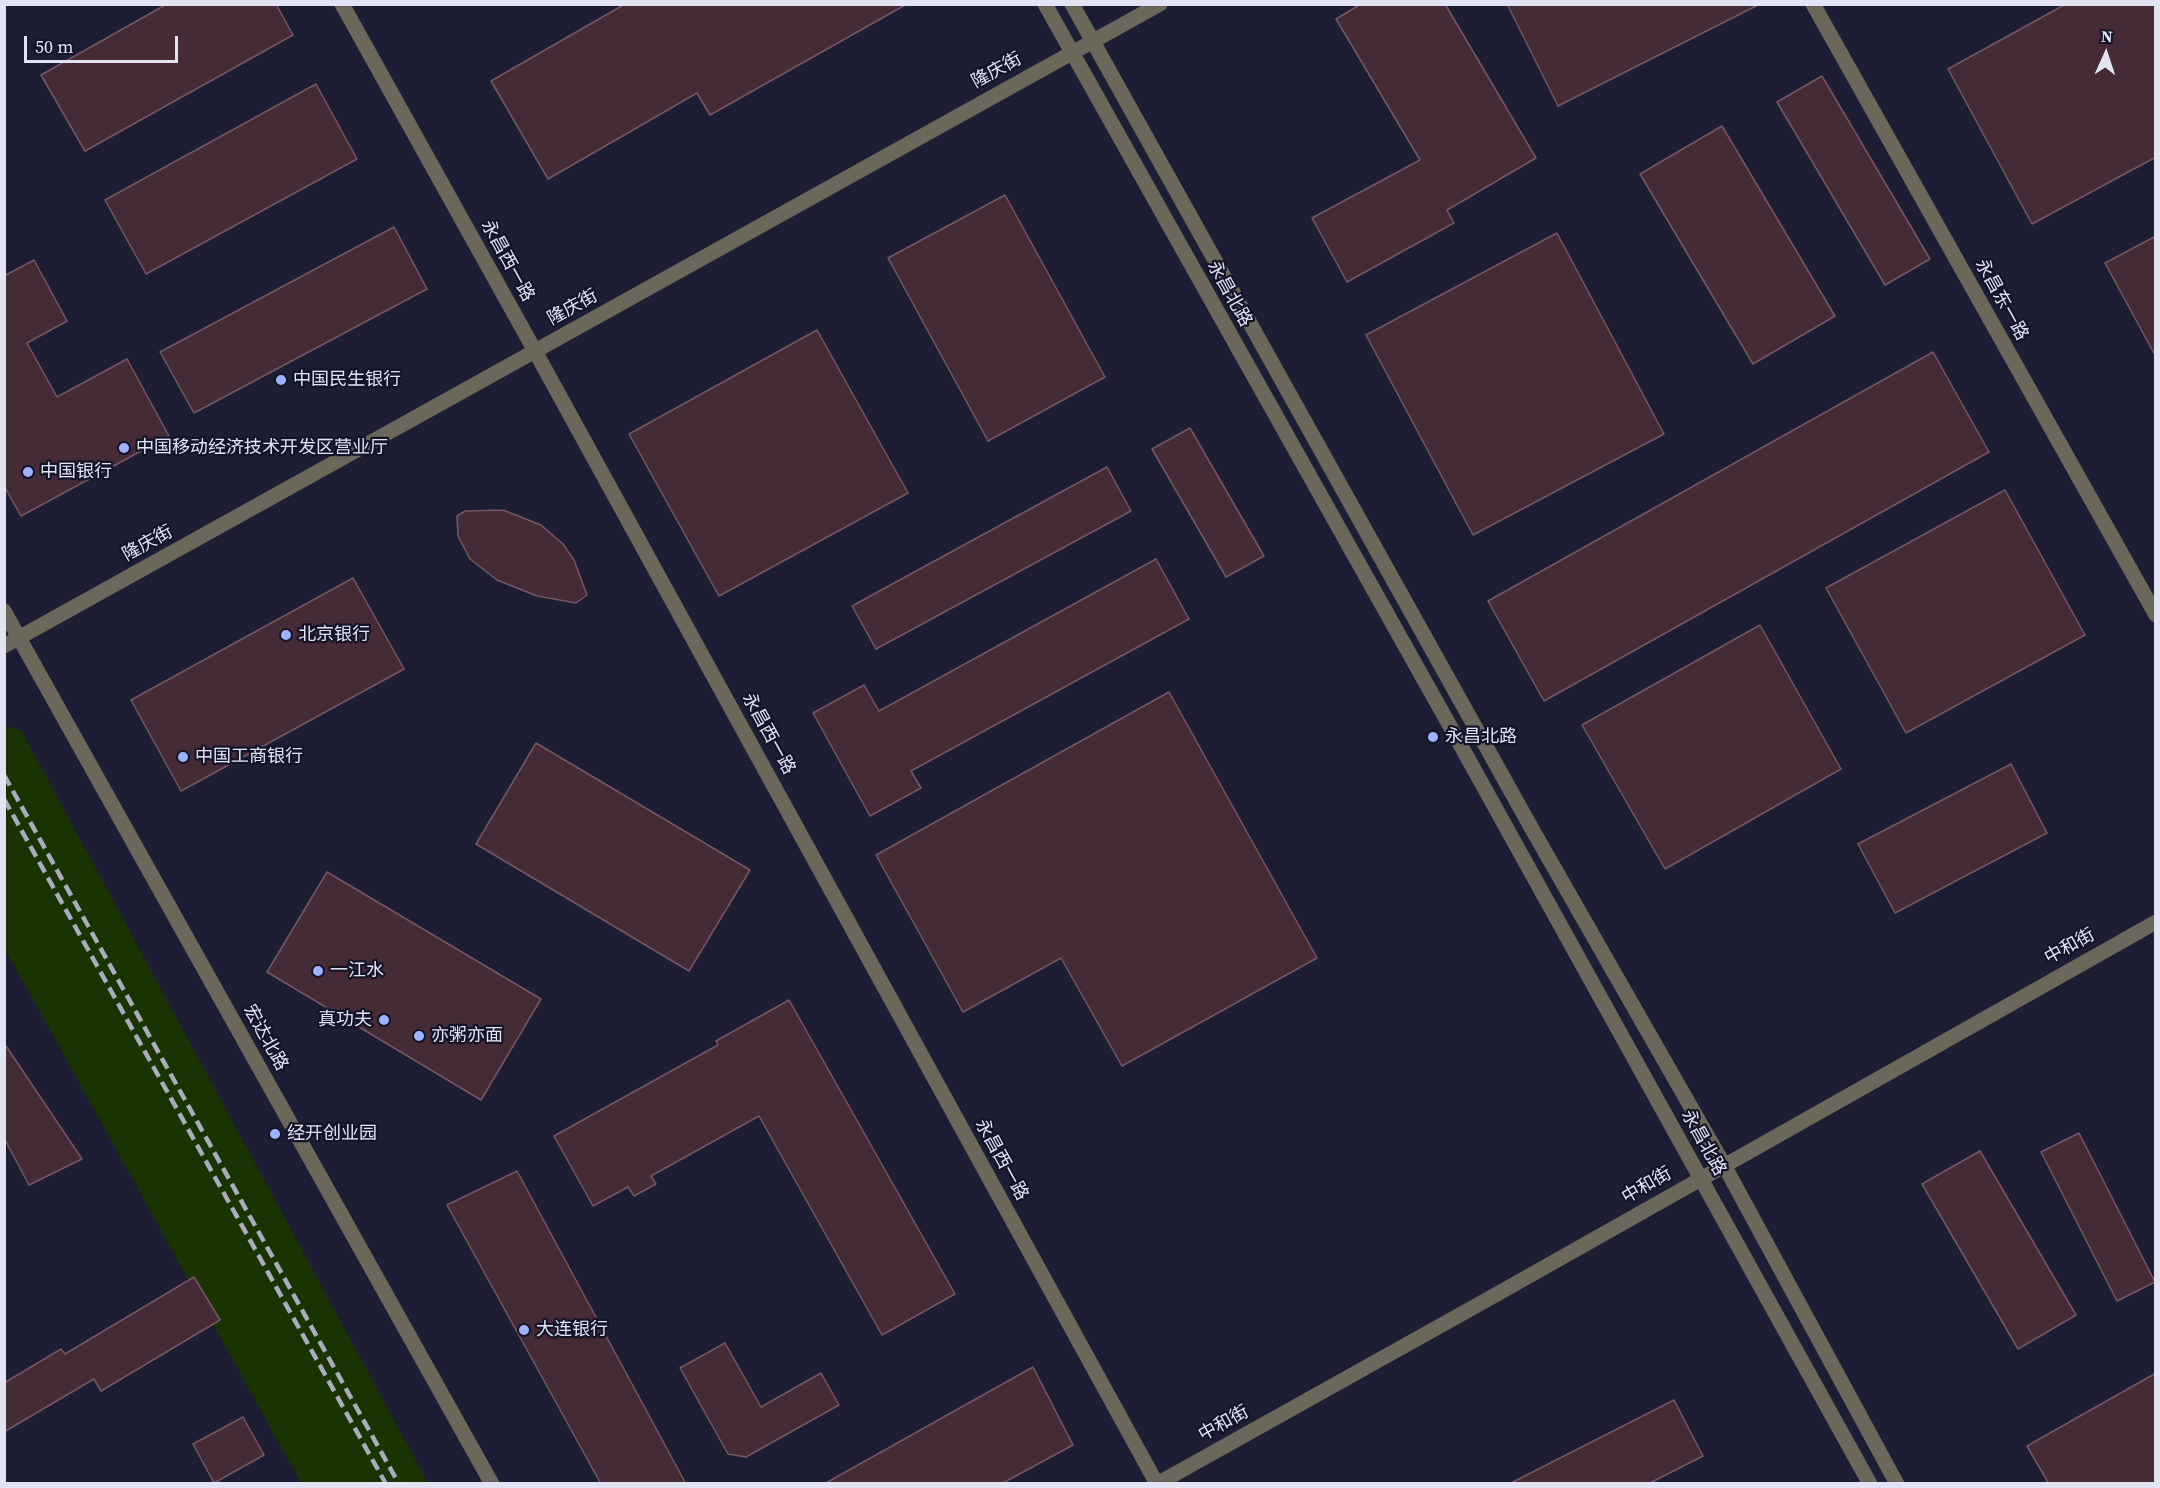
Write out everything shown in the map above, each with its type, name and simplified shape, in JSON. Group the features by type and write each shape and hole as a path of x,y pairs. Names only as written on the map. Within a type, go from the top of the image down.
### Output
{"street":[{"name":"永昌西一路","path":"342,4 1157,1484"},
{"name":"永昌北路","path":"1045,4 1444,716 1870,1484"},
{"name":"永昌北路","path":"1072,4 1526,819 1724,1165 1897,1484"},
{"name":"隆庆街","path":"4,646 1160,4"},
{"name":"永昌东一路","path":"1813,4 2156,615"},
{"name":"宏达北路","path":"4,610 492,1484"},
{"name":"中和街","path":"1157,1484 2156,922"}],"green space":[{"path":"4,726 21,730 428,1483 301,1483 5,949"}],"building":[{"path":"167,4 276,4 293,35 85,151 41,75"},
{"path":"625,4 907,4 710,115 697,93 548,179 491,81"},
{"path":"1361,4 1445,4 1536,158 1447,210 1454,223 1347,282 1312,218 1420,160 1336,19"},
{"path":"1507,4 1760,4 1558,106"},
{"path":"2066,4 2156,4 2156,157 2032,224 1948,69"},
{"path":"1822,76 1930,259 1885,285 1777,102"},
{"path":"316,84 357,159 146,274 105,200"},
{"path":"1722,126 1835,316 1753,364 1640,174"},
{"path":"1005,195 1105,377 988,441 888,258"},
{"path":"394,227 427,289 194,413 160,352"},
{"path":"1557,233 1664,434 1473,535 1366,335"},
{"path":"2156,236 2156,357 2105,263"},
{"path":"34,260 67,321 27,343 57,397 127,359 169,436 21,516 4,486 4,276"},
{"path":"817,330 908,493 719,596 629,434"},
{"path":"1933,352 1989,452 1544,701 1488,601"},
{"path":"1190,428 1264,556 1226,577 1152,449"},
{"path":"1107,467 1131,511 876,649 852,606"},
{"path":"2005,490 2085,635 1906,733 1826,588"},
{"path":"503,510 541,525 563,544 574,560 587,595 576,603 537,596 497,580 470,559 458,536 457,516 465,511"},
{"path":"1156,559 1189,619 911,771 921,788 870,816 813,713 864,685 879,711"},
{"path":"353,578 404,669 181,791 131,700"},
{"path":"1760,625 1841,769 1665,869 1582,725"},
{"path":"1169,692 1317,958 1122,1066 1061,958 963,1012 876,855"},
{"path":"536,743 750,870 689,971 476,844"},
{"path":"2011,764 2047,833 1895,913 1858,844"},
{"path":"327,872 541,999 481,1100 267,972"},
{"path":"789,1000 955,1294 882,1335 759,1116 651,1176 656,1184 634,1196 628,1187 593,1206 554,1136 718,1045 716,1041"},
{"path":"4,1043 82,1159 29,1185 4,1138"},
{"path":"2079,1133 2155,1282 2117,1301 2041,1152"},
{"path":"1980,1151 2076,1315 2018,1349 1922,1184"},
{"path":"517,1171 686,1484 601,1484 447,1205"},
{"path":"194,1277 220,1320 101,1391 94,1379 4,1432 4,1383 61,1349 65,1354"},
{"path":"725,1343 761,1407 821,1373 839,1405 746,1457 728,1454 680,1368"},
{"path":"1033,1367 1073,1445 1001,1484 824,1484"},
{"path":"2156,1373 2156,1484 2049,1484 2027,1446"},
{"path":"1674,1400 1703,1456 1648,1484 1509,1484"},
{"path":"243,1417 264,1455 214,1483 193,1444"}],"railway":[{"path":"4,775 399,1484"},
{"path":"4,799 386,1484"}],"place":[{"name":"中国民生银行","path":"281,380"},
{"name":"中国移动经济技术开发区营业厅","path":"124,448"},
{"name":"中国银行","path":"28,472"},
{"name":"北京银行","path":"286,635"},
{"name":"永昌北路","path":"1433,737"},
{"name":"中国工商银行","path":"183,757"},
{"name":"一江水","path":"318,971"},
{"name":"真功夫","path":"384,1020"},
{"name":"亦粥亦面","path":"419,1036"},
{"name":"经开创业园","path":"275,1134"},
{"name":"大连银行","path":"524,1330"}]}
